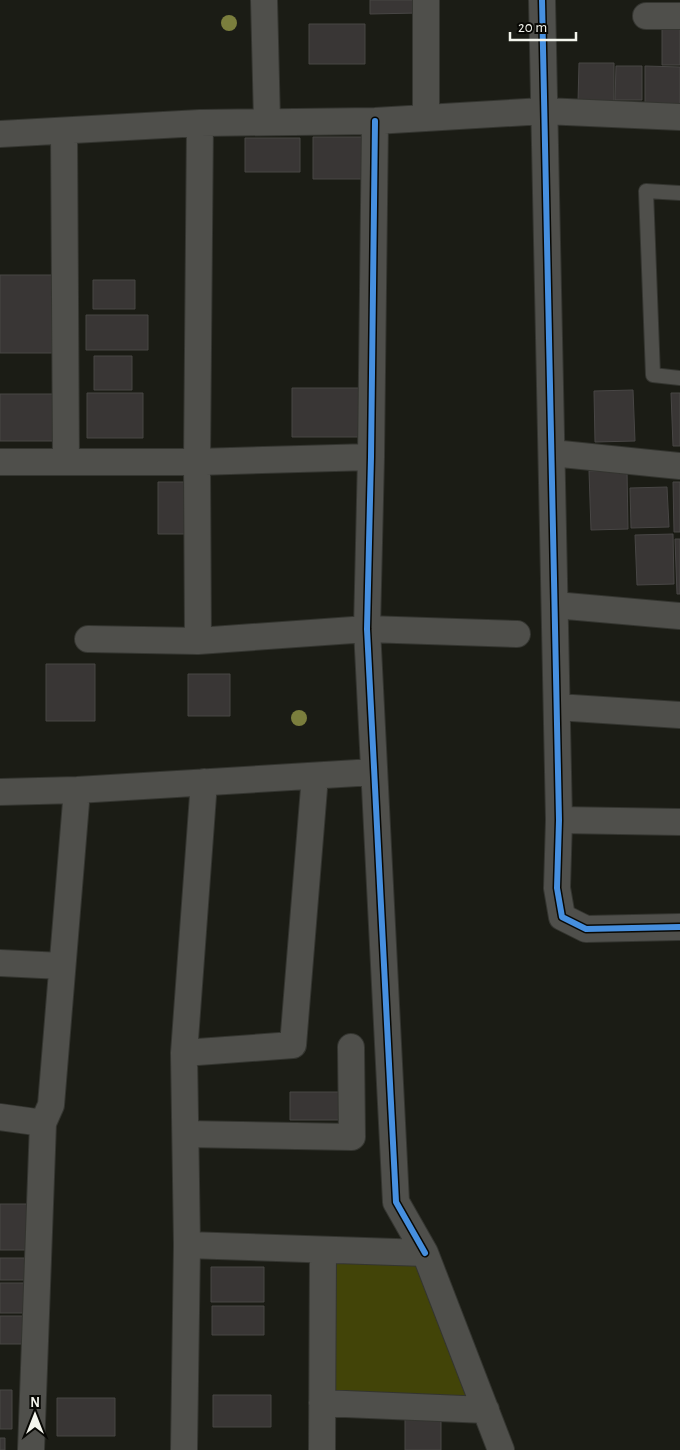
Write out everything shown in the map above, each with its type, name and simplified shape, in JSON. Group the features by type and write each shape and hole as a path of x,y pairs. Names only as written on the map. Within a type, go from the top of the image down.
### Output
{"street":[{"path":"264,0 267,121"},
{"path":"426,0 426,117"},
{"path":"542,0 559,820 557,888 562,917 586,929 679,928"},
{"path":"646,16 680,16"},
{"path":"0,134 200,123 375,121 544,110 680,117"},
{"path":"375,121 367,629 396,1202 424,1253 502,1450"},
{"path":"198,641 197,462 200,123"},
{"path":"64,131 66,462"},
{"path":"552,453 680,466"},
{"path":"0,462 197,462 371,457"},
{"path":"555,605 680,616"},
{"path":"88,639 198,641 367,629 517,634"},
{"path":"557,707 680,715"},
{"path":"0,792 77,790 374,772"},
{"path":"184,1053 294,1045 315,776"},
{"path":"184,1450 187,1245 184,1053 204,782"},
{"path":"31,1450 43,1123 51,1105 77,790"},
{"path":"559,820 680,822"},
{"path":"0,963 62,966"},
{"path":"186,1134 352,1137 351,1047"},
{"path":"0,1116 43,1123"},
{"path":"187,1245 424,1253"},
{"path":"322,1450 323,1250"},
{"path":"322,1403 486,1410"}],"lane":[{"path":"680,193 646,191 653,375 680,378"}],"shaded area":[{"path":"330,1262 422,1265 477,1401 331,1396"}],"building":[{"path":"370,0 418,0 418,13 370,14"},
{"path":"309,24 365,24 365,64 309,64"},
{"path":"662,26 680,26 680,65 662,65"},
{"path":"579,63 614,63 614,103 578,102"},
{"path":"616,66 642,66 642,100 615,100"},
{"path":"645,66 680,67 680,104 645,104"},
{"path":"313,137 367,137 367,179 313,179"},
{"path":"245,138 300,138 300,172 245,172"},
{"path":"0,275 52,275 52,353 0,353"},
{"path":"93,280 135,280 135,309 93,309"},
{"path":"86,315 148,315 148,350 86,350"},
{"path":"94,356 132,356 132,390 94,390"},
{"path":"292,388 361,388 361,437 292,437"},
{"path":"633,390 635,441 595,442 594,391"},
{"path":"87,393 143,393 143,438 87,438"},
{"path":"671,393 680,393 680,446 673,446"},
{"path":"0,394 53,394 53,441 0,441"},
{"path":"627,470 628,529 591,530 589,471"},
{"path":"158,482 194,482 194,534 158,534"},
{"path":"673,482 680,482 680,532 674,532"},
{"path":"667,487 669,527 631,528 630,488"},
{"path":"673,534 674,584 637,585 635,535"},
{"path":"675,539 680,539 680,594 677,594"},
{"path":"46,664 95,664 95,721 46,721"},
{"path":"188,674 230,674 230,716 188,716"},
{"path":"290,1092 345,1092 345,1120 290,1120"},
{"path":"0,1204 32,1204 32,1250 0,1250"},
{"path":"0,1258 25,1258 25,1280 0,1280"},
{"path":"211,1267 264,1267 264,1302 211,1302"},
{"path":"0,1283 30,1283 30,1313 0,1313"},
{"path":"212,1306 264,1306 264,1335 212,1335"},
{"path":"0,1316 29,1316 29,1344 0,1344"},
{"path":"0,1390 12,1390 12,1429 0,1429"},
{"path":"213,1395 271,1395 271,1427 213,1427"},
{"path":"57,1398 115,1398 115,1436 57,1436"},
{"path":"405,1418 441,1418 441,1450 405,1450"},
{"path":"0,1438 5,1438 5,1450 0,1450"}],"cycle path":[{"path":"542,0 559,820 557,888 562,917 586,929 679,927"},
{"path":"375,121 367,629 396,1202 425,1253"}]}
